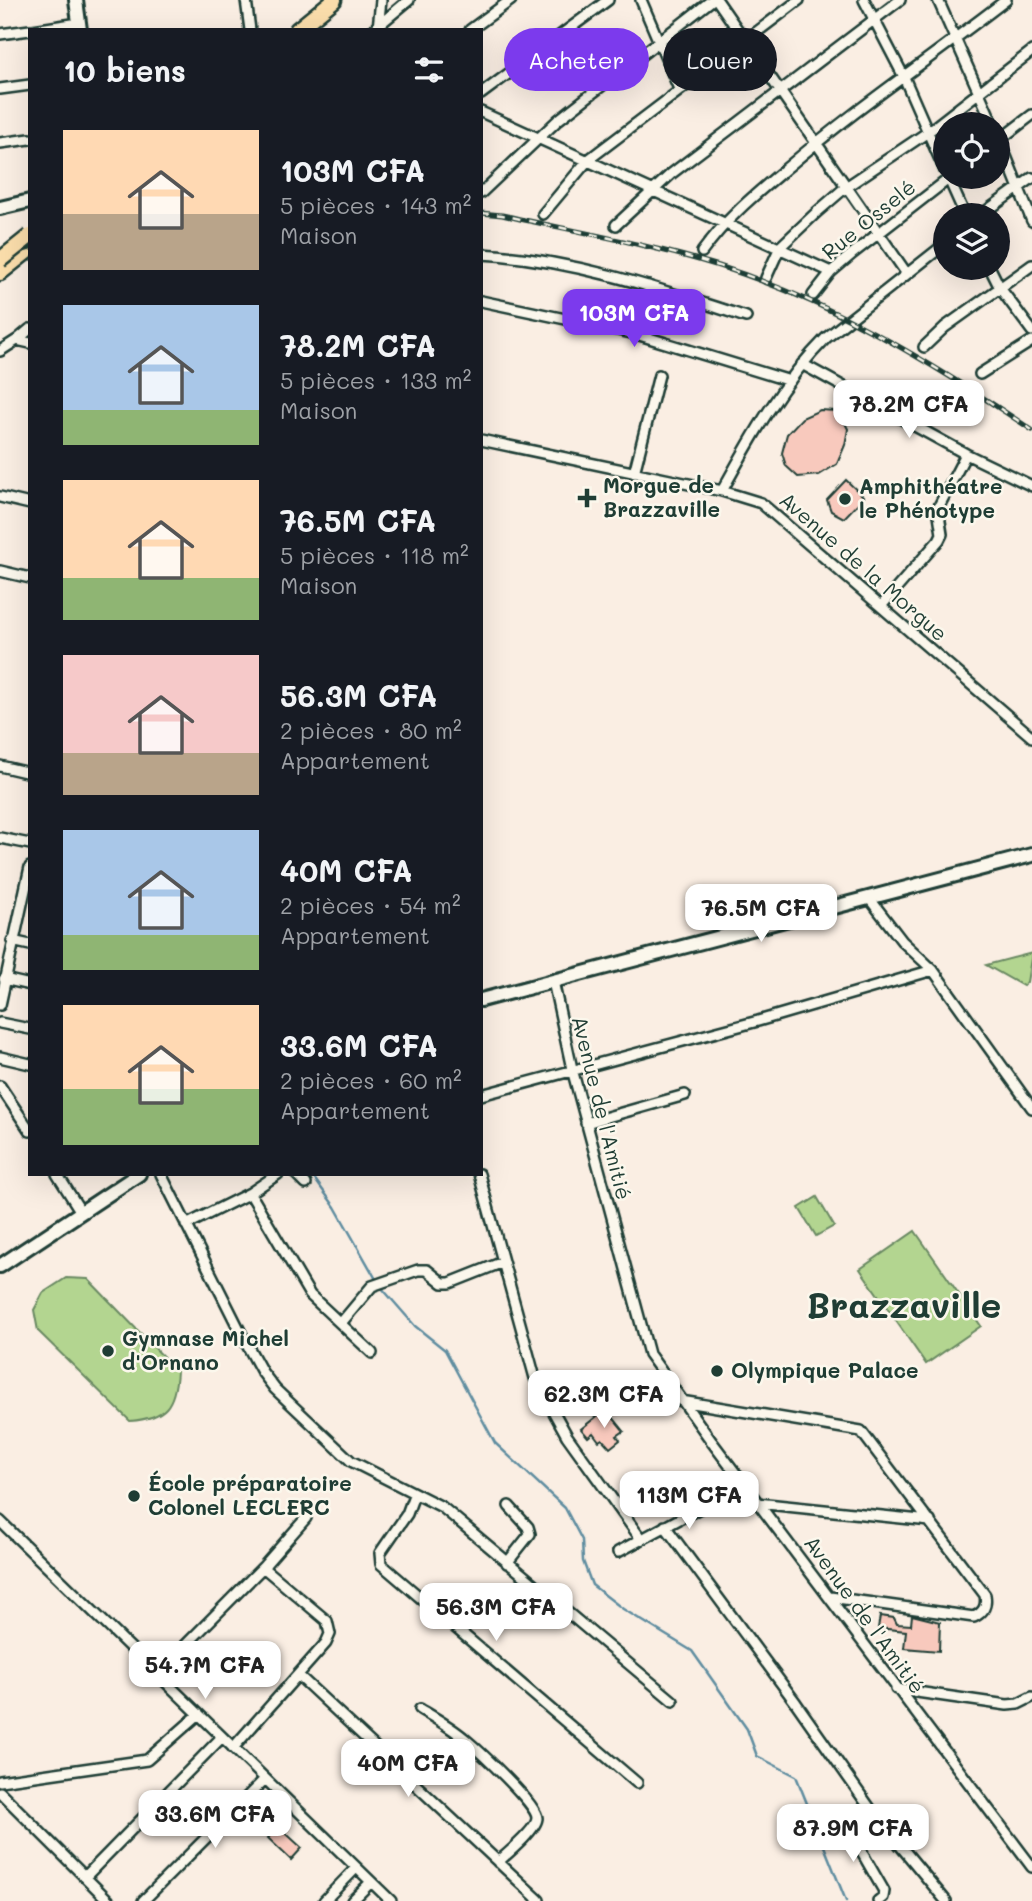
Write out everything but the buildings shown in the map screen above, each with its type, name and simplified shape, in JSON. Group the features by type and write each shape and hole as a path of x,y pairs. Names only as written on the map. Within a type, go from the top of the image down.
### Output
{"main road":[{"path":"76,0 79,27"},
{"path":"286,28 321,0"},
{"path":"299,28 334,0"},
{"path":"0,208 28,201"},
{"path":"0,260 28,238"},
{"path":"0,273 28,251"},
{"path":"483,999 1032,855"},
{"path":"0,1266 136,1176"}],"street":[{"path":"246,0 250,28"},
{"path":"377,28 381,0"},
{"path":"377,28 409,0"},
{"path":"473,28 511,0"},
{"path":"483,93 608,0"},
{"path":"641,0 663,49"},
{"path":"483,190 537,138 659,39 715,0 735,28"},
{"path":"762,28 799,0"},
{"path":"864,0 903,75 933,143"},
{"path":"616,225 653,189 900,0"},
{"path":"938,0 987,112"},
{"path":"702,252 724,222 815,144 903,75 1006,0"},
{"path":"0,34 28,30"},
{"path":"766,278 780,247 846,187 928,132 1032,51"},
{"path":"0,89 28,85"},
{"path":"777,88 881,233 907,274"},
{"path":"543,214 588,160 676,91"},
{"path":"483,113 831,272"},
{"path":"1010,131 1032,115"},
{"path":"0,143 28,139"},
{"path":"1010,168 1032,221"},
{"path":"997,203 1032,178"},
{"name":"Rue Osselé","path":"813,295 831,272 933,189"},
{"path":"722,491 746,447 802,364 826,338 933,253"},
{"path":"483,254 521,257 649,286 746,317"},
{"path":"924,347 945,327 1032,265"},
{"path":"996,280 1032,331"},
{"path":"636,334 649,286"},
{"path":"483,301 636,334 790,381"},
{"path":"0,351 28,331"},
{"path":"17,340 28,342"},
{"path":"979,374 1032,341"},
{"path":"802,364 966,454 1032,486"},
{"path":"634,473 659,376"},
{"name":"Avenue de la Morgue","path":"483,440 722,491 752,499 770,508 1032,737"},
{"path":"883,605 939,540 942,534 939,508 966,454"},
{"path":"0,497 28,504"},
{"path":"0,571 28,578"},
{"path":"0,766 28,773"},
{"path":"0,839 28,844"},
{"path":"0,1005 12,944 26,902 28,884"},
{"path":"869,898 902,941 933,970 1032,1108"},
{"path":"0,943 28,945"},
{"path":"483,1094 758,1021 933,970"},
{"path":"4,979 28,985"},
{"name":"Avenue de l'Amitié","path":"553,981 572,1069 649,1353 757,1503 1031,1865"},
{"path":"0,1023 28,1029"},
{"path":"0,1057 28,1063"},
{"path":"0,1086 27,1119"},
{"path":"586,1123 685,1096"},
{"path":"58,1176 81,1212"},
{"path":"162,1176 267,1381 351,1461 442,1507 673,1701"},
{"path":"187,1224 250,1193 275,1176"},
{"path":"298,1176 306,1184"},
{"path":"480,1176 530,1364 544,1397 567,1436 641,1539"},
{"path":"250,1193 310,1294 372,1353"},
{"path":"341,1323 372,1286 387,1280 423,1270 443,1283 450,1283 503,1262"},
{"path":"681,1401 861,1431 985,1595 986,1604 979,1615 966,1617 830,1597"},
{"path":"618,1552 711,1502 741,1481"},
{"path":"414,1495 407,1514 380,1553 381,1564 637,1783"},
{"path":"757,1503 930,1521"},
{"path":"507,1563 530,1534 528,1527 509,1506"},
{"path":"156,1675 263,1567 306,1518"},
{"path":"0,1521 391,1901"},
{"path":"665,1526 874,1814 946,1901"},
{"path":"233,1748 326,1643 330,1634 327,1621 263,1567"},
{"path":"298,1675 539,1900 537,1901"},
{"path":"896,1689 1007,1705 1018,1704 1032,1697"},
{"path":"420,1709 464,1738 498,1769 533,1808 537,1817 535,1826 498,1862"},
{"path":"0,1781 147,1760 198,1715"},
{"path":"86,1876 221,1738"},
{"path":"143,1901 265,1779"},
{"path":"0,1792 109,1901"},
{"path":"849,1830 884,1891 883,1897 877,1901"},
{"path":"324,1901 356,1868"},
{"path":"352,1901 371,1882"}],"green space":[{"path":"1032,953 1027,982 1023,986 986,965"},
{"path":"817,1197 834,1226 816,1236 799,1208"},
{"path":"915,1231 981,1326 926,1364 860,1269"},
{"name":"Gymnase Michel d'Ornano","path":"66,1278 88,1279 177,1371 171,1401 160,1413 130,1421 38,1331 34,1310 43,1293"}],"waterway":[{"path":"312,1176 335,1207 377,1281"},
{"path":"381,1287 415,1326 445,1350 495,1443 565,1508 582,1540 583,1561 592,1585 623,1609 692,1651 747,1729 757,1756 796,1776 846,1901"}],"railway":[{"path":"483,213 638,244 719,266 761,281 842,316 882,337 1032,430"},
{"path":"0,257 28,249"}],"place":[{"name":"Morgue de Brazzaville","path":"587,498"},
{"name":"Amphithéatre le Phénotype","path":"845,499"},
{"name":"Gymnase Michel d'Ornano","path":"108,1351"},
{"name":"Olympique Palace","path":"717,1371"},
{"name":"École préparatoire Colonel LECLERC","path":"134,1496"}],"district":[{"name":"Brazzaville","path":"904,1306"}]}
